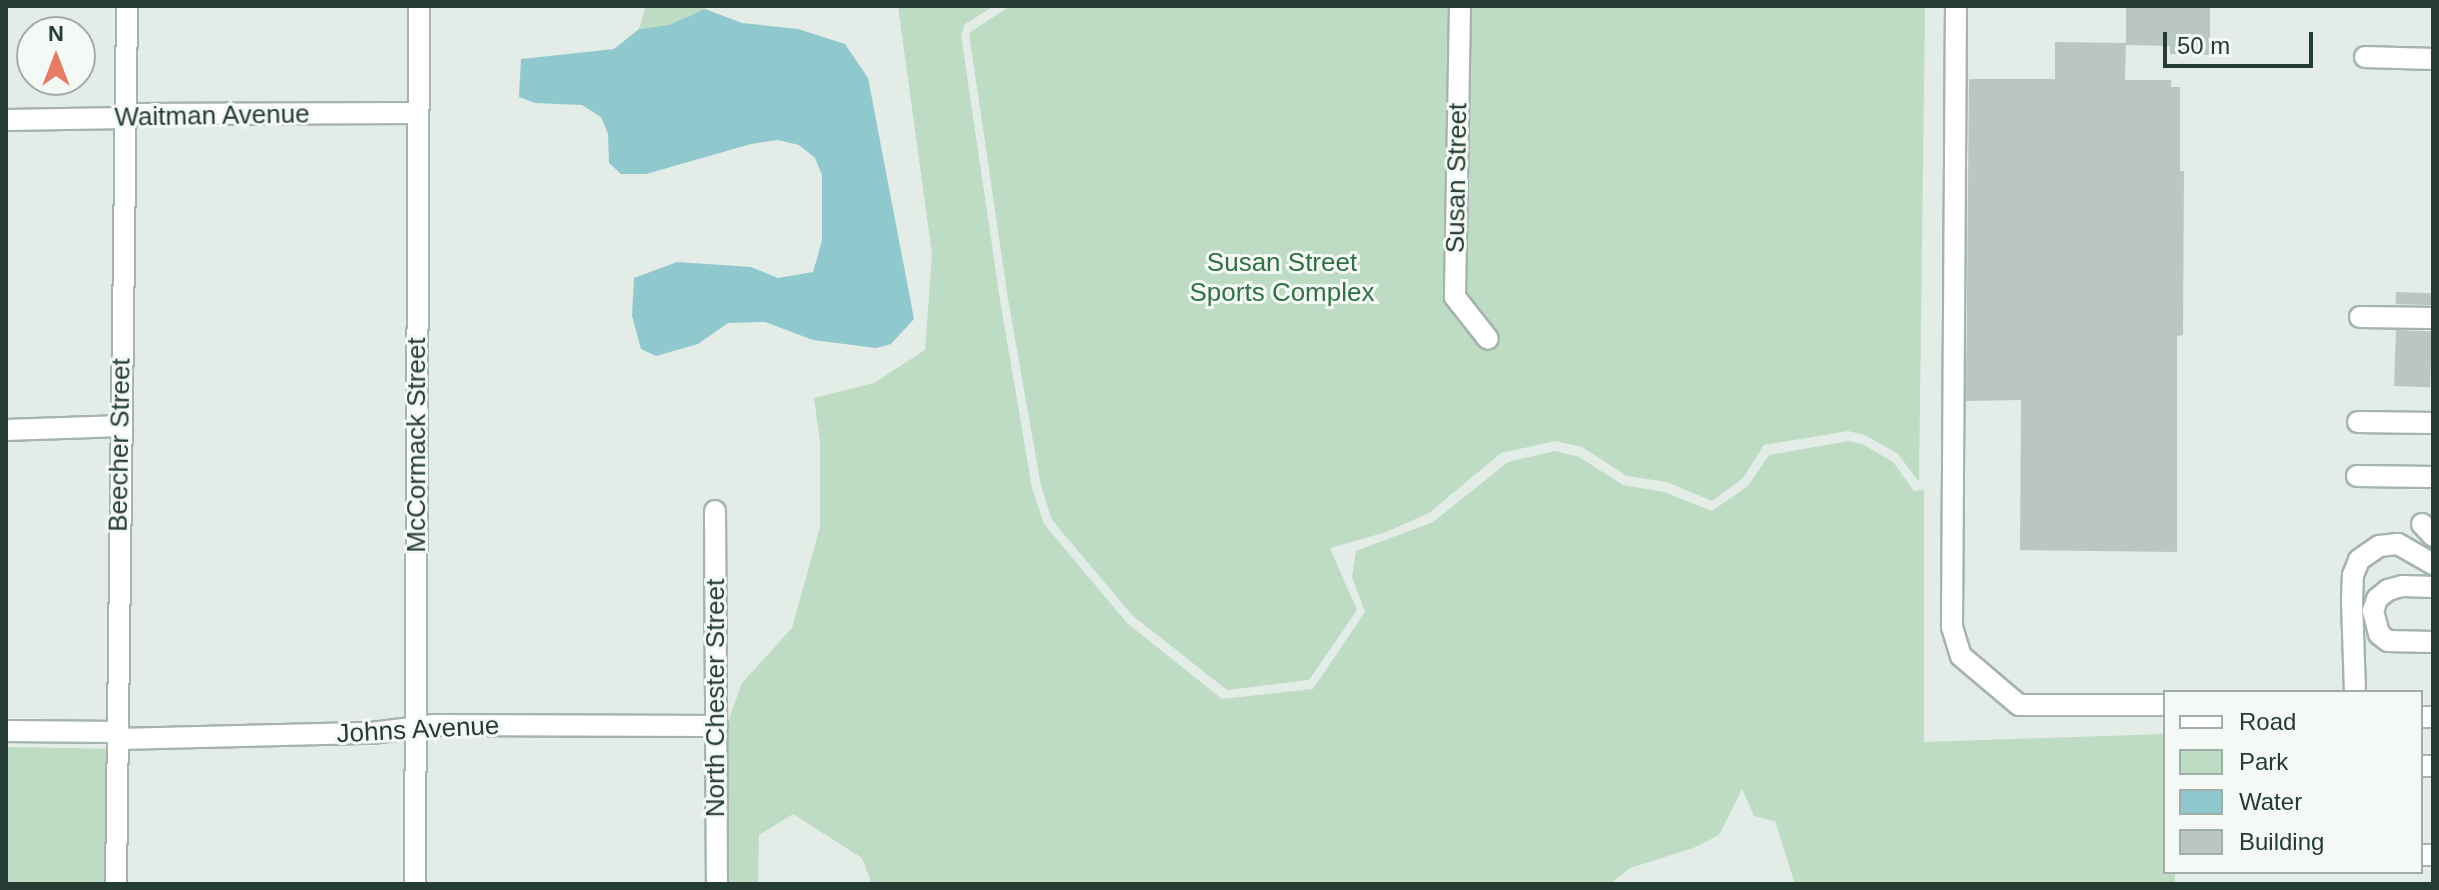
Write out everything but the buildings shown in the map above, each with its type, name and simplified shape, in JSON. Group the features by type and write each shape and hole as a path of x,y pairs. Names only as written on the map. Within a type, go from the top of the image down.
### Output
{"street":[{"name":"Beecher Street","path":"116,884 127,6"},
{"name":"McCormack Street","path":"415,884 419,6"},
{"name":"Susan Street","path":"1460,6 1455,297 1488,339"},
{"path":"1956,6 1952,627 1961,656 2019,705 2163,705"},
{"path":"2365,57 2433,59"},
{"name":"Waitman Avenue","path":"6,120 125,118 132,114 418,113"},
{"path":"2360,317 2433,318"},
{"path":"2358,422 2433,423"},
{"path":"6,430 120,426"},
{"path":"2357,476 2433,477"},
{"name":"North Chester Street","path":"715,511 717,884"},
{"path":"2355,690 2353,575 2364,554 2379,546 2398,544 2433,564"},
{"path":"2354,656 2362,636 2362,578 2369,566 2382,556 2395,555 2433,580"},
{"path":"2433,587 2402,586 2388,590 2377,599 2373,611 2379,634 2388,641 2433,642"},
{"name":"Johns Avenue","path":"6,731 119,736 372,733 434,725 717,726"}],"green space":[{"path":"646,6 704,6 705,9 669,25 639,29"},
{"path":"898,6 994,6 965,24 961,35 1000,300 1032,488 1044,524 1127,623 1222,699 1313,689 1365,612 1352,577 1356,551 1433,522 1508,462 1555,451 1579,457 1623,485 1664,492 1712,511 1748,486 1769,455 1848,441 1862,444 1893,462 1914,491 1924,490 1924,742 2163,734 2163,874 2175,874 2175,884 1795,884 1775,821 1754,816 1742,789 1719,835 1693,848 1630,868 1610,884 872,884 862,858 793,814 759,835 758,884 705,884 725,730 742,683 792,628 820,527 820,442 814,398 874,383 925,350 932,254"},
{"name":"Susan Street Sports Complex","path":"1010,6 1925,6 1919,482 1898,454 1865,435 1848,431 1764,445 1743,478 1712,501 1667,482 1627,476 1582,447 1555,441 1501,453 1429,513 1386,532 1330,548 1357,610 1309,680 1227,690 1132,615 1052,520 1041,486 1008,299 969,33"},
{"path":"6,747 109,749 107,884 6,884"}],"water":[{"path":"705,9 742,23 798,29 845,44 868,78 914,319 891,344 876,348 813,340 765,322 728,323 698,344 656,356 641,349 632,316 634,278 677,262 751,267 778,278 813,272 822,241 822,175 815,158 799,145 778,140 751,144 646,174 621,174 609,163 608,134 601,117 582,105 535,103 519,97 521,59 614,49 639,29 669,25"}]}
